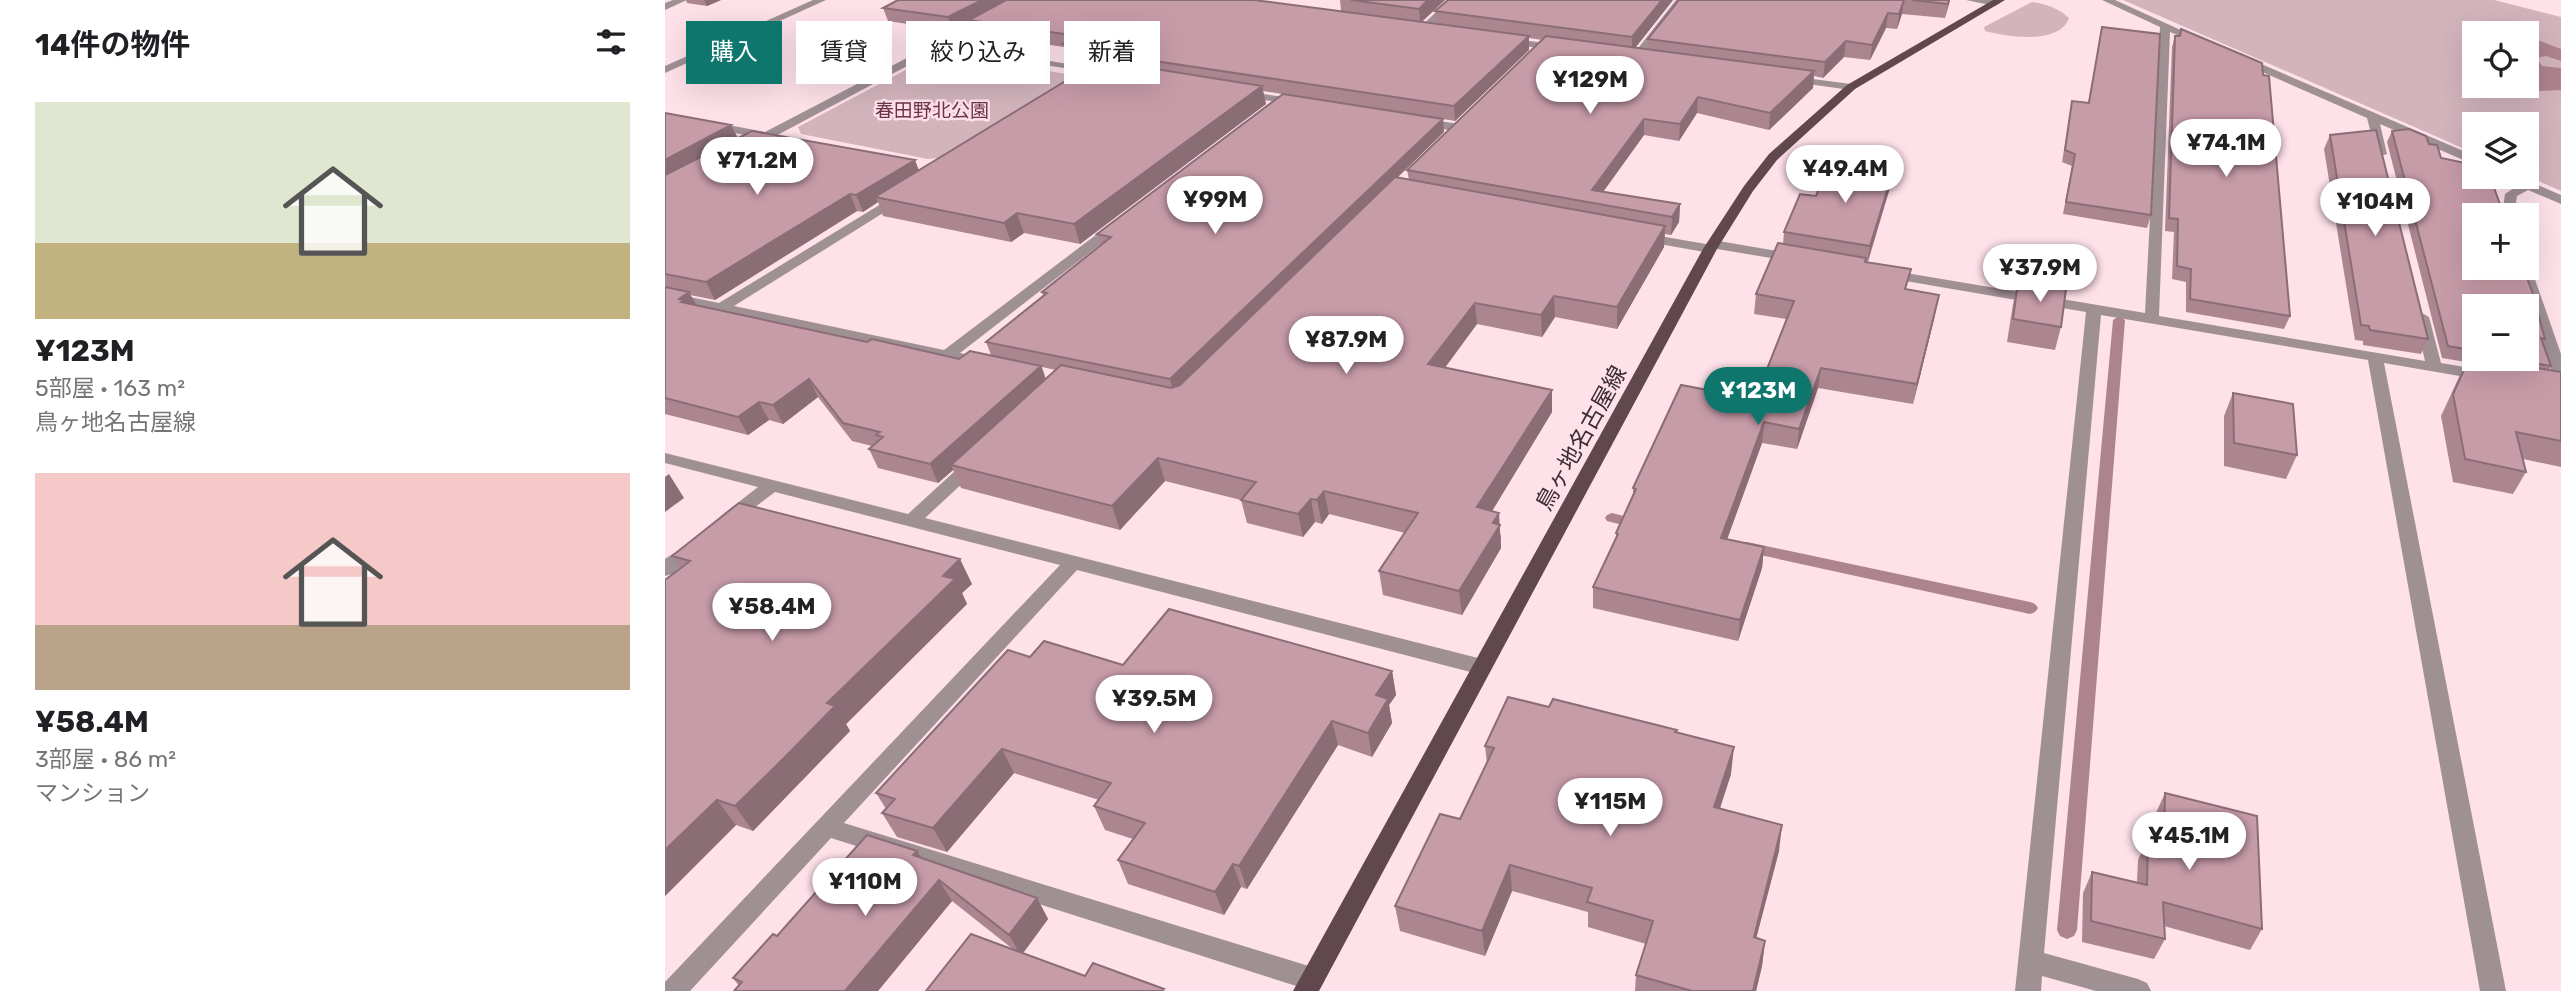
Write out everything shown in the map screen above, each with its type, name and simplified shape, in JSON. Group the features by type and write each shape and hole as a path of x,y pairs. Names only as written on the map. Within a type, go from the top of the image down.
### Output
{"main road":[{"name":"鳥ヶ地名古屋線","path":"1309,985 1712,246 1748,189 1773,157 1851,87 1998,1"}],"street":[{"path":"665,7 682,0"},
{"path":"665,70 821,0"},
{"path":"985,21 1025,0"},
{"path":"1423,30 1455,0"},
{"path":"1636,58 1681,0"},
{"path":"1971,0 1998,1"},
{"path":"2106,0 2214,47"},
{"path":"2152,319 2165,26"},
{"path":"1410,28 1435,32"},
{"path":"1489,39 1570,50"},
{"path":"1534,55 1543,46"},
{"path":"2226,52 2462,155"},
{"path":"1623,57 1650,60"},
{"path":"733,153 906,62"},
{"path":"1050,64 1108,73 1079,86"},
{"path":"1783,78 1851,87"},
{"path":"1224,91 1306,104"},
{"path":"1262,115 1282,100"},
{"path":"2372,116 2385,169"},
{"path":"665,117 794,141"},
{"path":"1411,120 1464,123 1441,146"},
{"path":"2510,203 2511,194 2520,189"},
{"path":"2537,189 2561,200"},
{"path":"721,308 909,191"},
{"path":"947,355 1125,220"},
{"path":"1628,234 1810,260"},
{"path":"1877,272 2498,378"},
{"path":"2527,280 2557,384"},
{"path":"665,296 999,366"},
{"path":"2418,301 2434,367"},
{"path":"2028,991 2094,309"},
{"path":"2375,357 2494,991"},
{"path":"911,521 983,455"},
{"path":"665,458 1482,667"},
{"path":"665,569 772,485"},
{"path":"673,991 1073,563"},
{"path":"826,827 1309,985"},
{"path":"2031,961 2138,991"}],"green space":[{"path":"2123,0 2494,0 2561,17 2561,191 2539,181 2539,112 2462,112 2462,148"},
{"path":"2032,2 2052,7 2069,18 2064,27 2044,36 2032,37 1985,31 1984,27"},
{"name":"春田野北公園","path":"906,70 906,84 1050,84 1050,71 1064,74 1064,84 945,157 928,159 801,134 798,127 879,84 892,84 892,77"}],"shaded area":[{"path":"2539,41 2561,49 2561,61 2546,56 2539,58"},
{"path":"2539,61 2542,66 2561,68 2561,90 2539,91"}],"building":[{"path":"898,0 982,0 948,17 883,8"},
{"path":"1006,0 1254,0 1529,36 1454,106 1160,62 1160,21 1064,21 1064,34 1050,32 1050,21 969,20"},
{"path":"1351,0 1428,0 1419,9"},
{"path":"1448,0 1662,0 1632,37 1435,11"},
{"path":"1679,0 1904,0 1899,14 1888,13 1872,45 1846,41 1825,62 1648,39"},
{"path":"1912,0 1949,0 1948,4"},
{"path":"2102,27 2160,34 2151,215 2066,202 2075,154 2065,150 2072,101 2089,103"},
{"path":"2181,29 2262,63 2263,75 2269,76 2290,316 2190,299 2191,269 2177,266 2178,219 2169,218 2175,36 2180,36"},
{"path":"1546,36 1814,71 1770,113 1698,97 1680,124 1644,119 1592,190 1680,204 1672,217 1407,170"},
{"path":"1160,70 1262,86 1074,224 1017,213 1004,223 875,197 1064,82 1160,84"},
{"path":"1283,94 1443,119 1170,379 986,342 1047,293 1042,292 1111,237 1097,234"},
{"path":"665,113 731,125 665,160"},
{"path":"2409,129 2426,136 2429,144 2437,145 2441,158 2462,162 2462,189 2494,189 2500,203 2462,203 2462,280 2528,280 2532,291 2533,294 2462,294 2462,348 2448,346 2392,131"},
{"path":"2376,130 2428,339 2370,330 2369,326 2361,325 2330,135"},
{"path":"752,131 915,160 856,195 850,194 706,282 665,274 665,175"},
{"path":"1848,158 1895,165 1870,246 1784,232 1800,194 1816,196 1822,180 1838,182"},
{"path":"1395,177 1665,226 1617,307 1554,296 1541,315 1475,303 1428,364 1552,390 1477,507 1499,513 1493,523 1500,525 1459,591 1379,571 1418,513 1324,491 1317,500 1311,499 1298,514 1241,500 1256,482 1158,458 1112,506 951,465 1061,365 1171,388 1180,385"},
{"path":"1778,243 1866,258 1865,262 1911,269 1905,289 1939,295 1917,384 1821,368 1799,429 1764,422 1721,538 1764,547 1740,620 1593,587 1618,534 1616,533 1636,489 1633,488 1681,385 1755,399 1794,301 1756,294"},
{"path":"2018,282 2066,289 2061,327 2013,319"},
{"path":"665,287 689,292 679,299 684,300 681,302 867,342 872,339 959,359 970,351 1041,366 930,464 869,449 883,437 876,435 880,432 843,423 809,379 773,405 759,402 738,417 665,398"},
{"path":"2539,317 2545,339 2541,338 2551,366 2539,364"},
{"path":"2539,368 2561,372 2561,441 2516,432 2526,472 2465,459 2453,394 2464,371 2539,371"},
{"path":"2233,393 2293,404 2297,455 2234,443"},
{"path":"739,503 960,559 943,576 955,579 827,703 835,706 785,757 735,806 717,800 665,850 665,580 690,561 672,556"},
{"path":"1169,609 1392,671 1376,695 1388,699 1368,733 1332,721 1239,866 1233,864 1215,892 1118,860 1145,823 1094,806 1111,783 1002,749 933,828 882,813 895,799 876,793 1008,650 1030,657 1044,641 1123,665"},
{"path":"1508,697 1549,707 1553,699 1734,747 1714,807 1782,825 1754,937 1765,941 1753,991 1692,991 1636,975 1653,921 1587,902 1592,888 1510,865 1482,931 1395,906 1440,814 1460,819 1494,748 1485,746"},
{"path":"2165,793 2257,816 2262,929 2163,902 2165,939 2091,921 2092,872 2147,885 2148,838 2164,843"},
{"path":"867,835 917,851 913,855 1037,898 1009,935 939,880 845,991 734,991 742,982 733,978 773,934 777,936"},
{"path":"971,934 1085,976 1093,963 1164,989 926,991"}],"waterway":[{"path":"2067,930 2119,320"},
{"path":"1612,518 1638,524"},
{"path":"1747,547 2030,608"}]}
